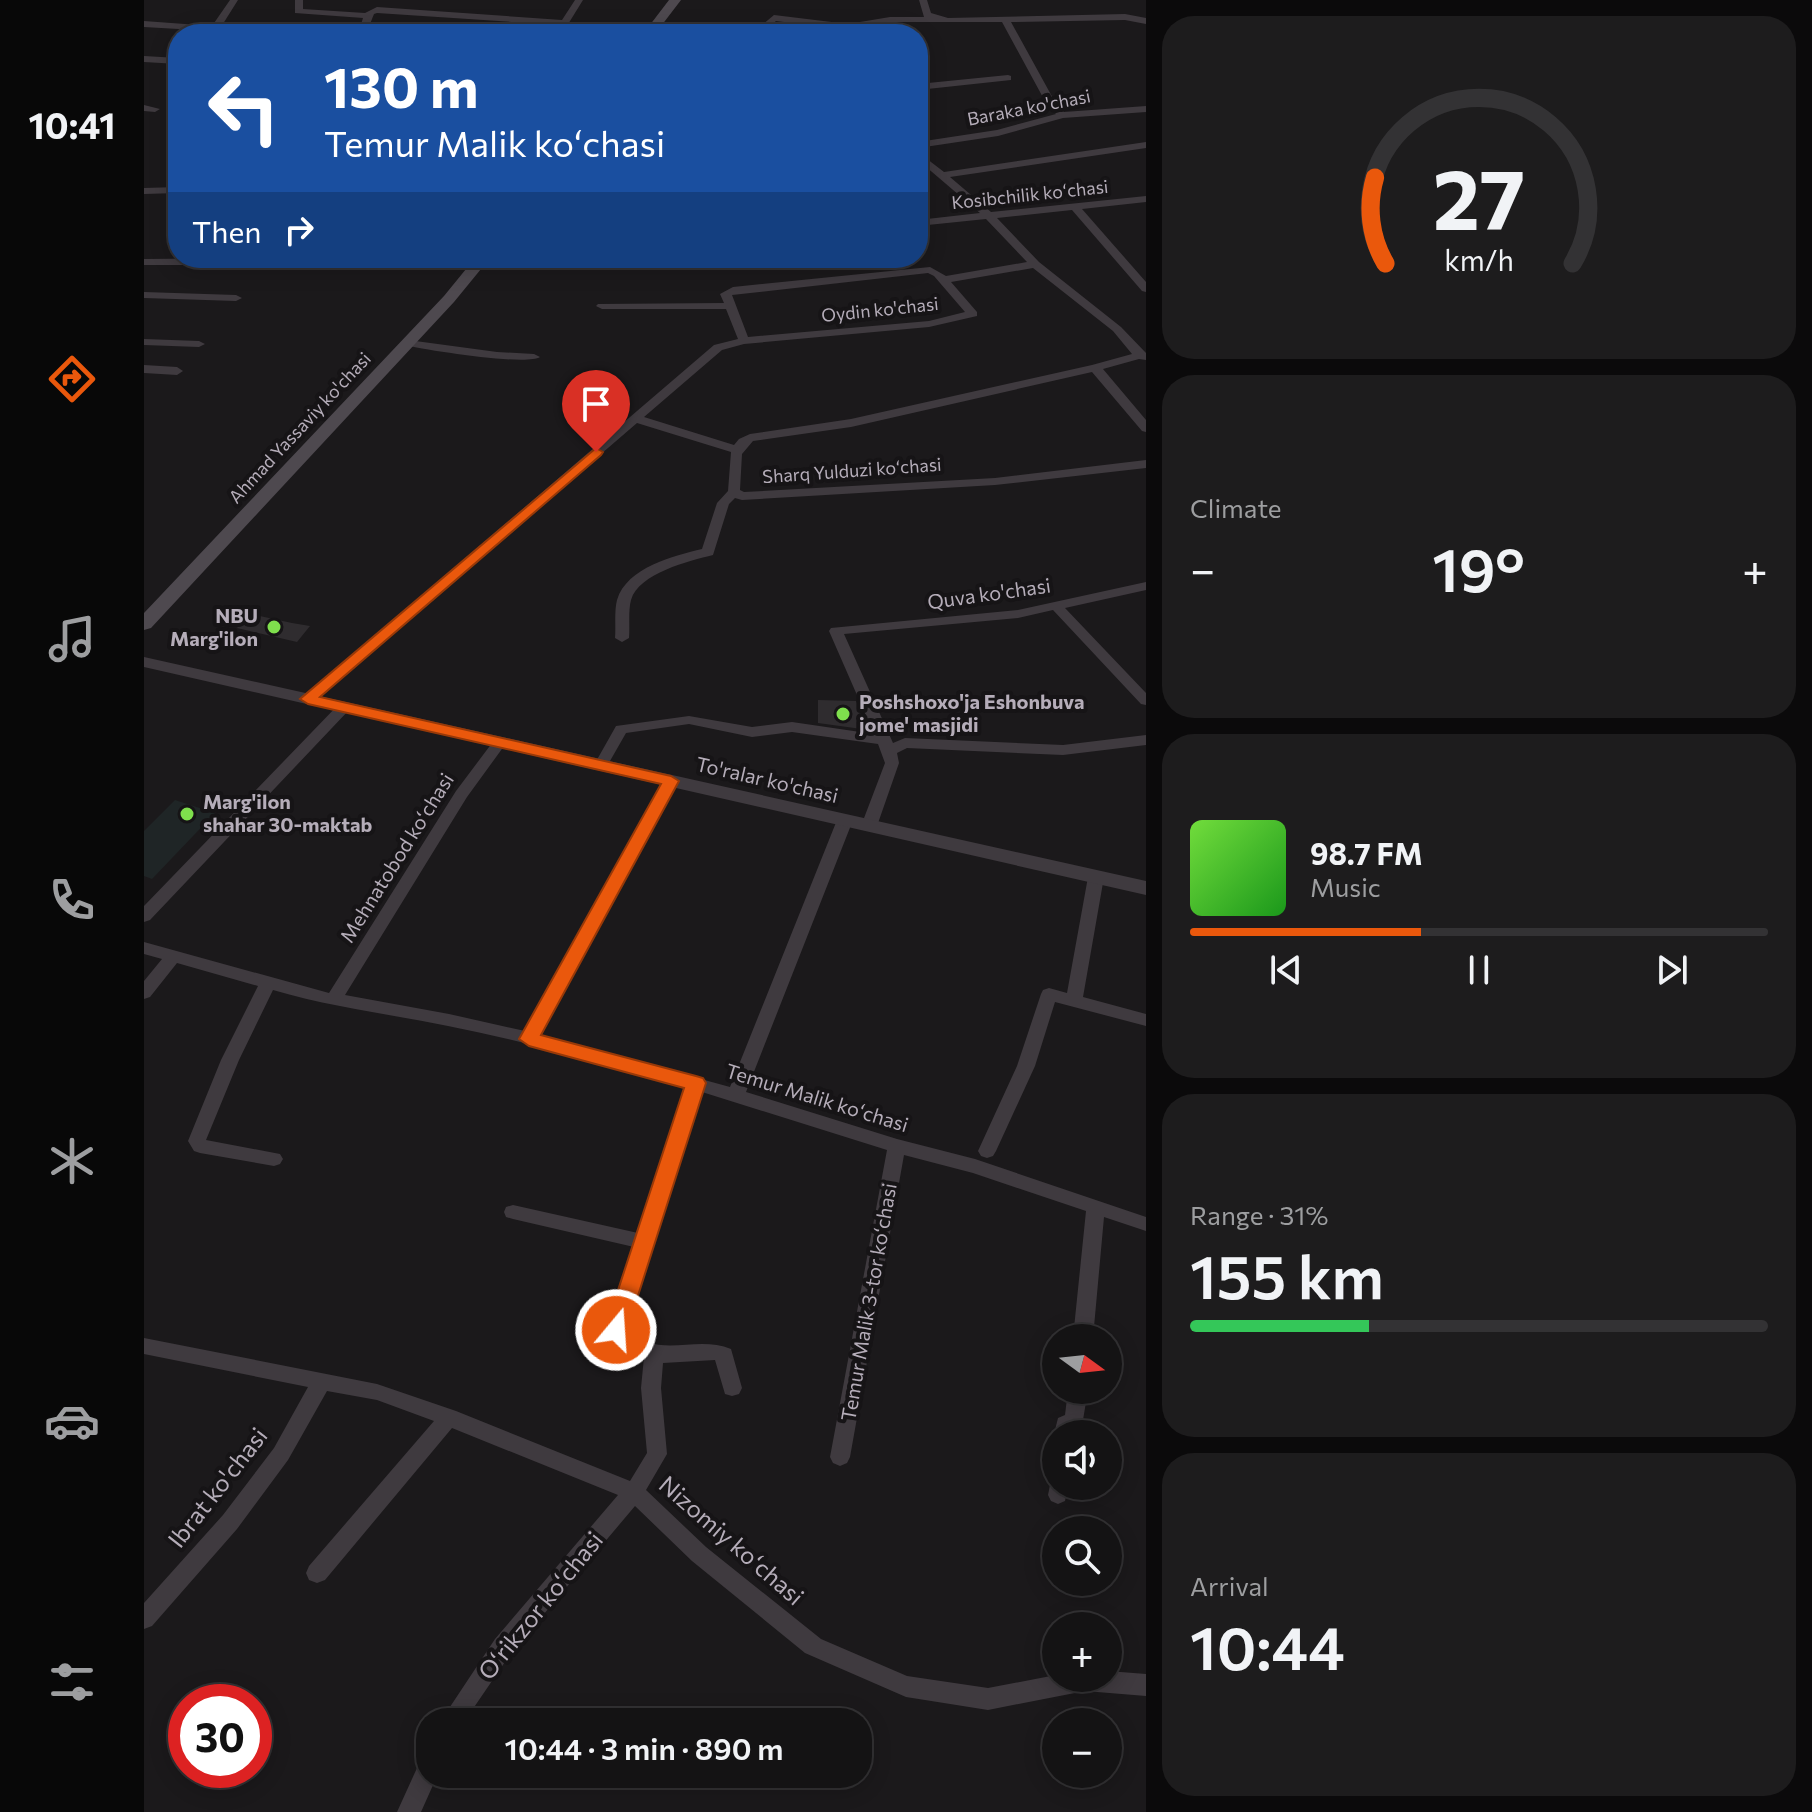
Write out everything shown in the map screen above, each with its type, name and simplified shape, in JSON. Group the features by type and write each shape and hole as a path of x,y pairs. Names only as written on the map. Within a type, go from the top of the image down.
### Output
{"main road":[{"path":"657,24 675,0"},
{"name":"Ahmad Yassaviy ko'chasi","path":"144,624 408,343 474,268"}],"street":[{"path":"218,24 234,0"},
{"path":"299,0 298,11 368,16"},
{"path":"390,10 397,0"},
{"path":"365,24 372,10 565,23 579,0"},
{"path":"923,0 927,15 936,20"},
{"path":"868,24 1125,17 1146,21"},
{"path":"767,24 774,18 823,24"},
{"path":"1006,21 1051,103 1062,115"},
{"path":"144,24 168,26"},
{"path":"144,59 168,60"},
{"path":"928,86 1008,78"},
{"name":"Baraka ko'chasi","path":"928,144 998,133 1062,115 1146,109"},
{"path":"943,175 1146,145"},
{"path":"637,419 736,450 742,441 750,438 851,423 1142,356 1117,329 1035,264 988,215 928,163"},
{"path":"144,191 168,189"},
{"name":"Kosibchilik koʻchasi","path":"928,222 1146,199"},
{"path":"1074,206 1146,289"},
{"path":"144,262 168,262"},
{"name":"Oydin ko'chasi","path":"944,280 1035,264"},
{"name":"Oydin ko'chasi","path":"308,699 318,687 637,419 718,347 744,341 929,324 973,314 944,280 930,270 733,290 726,294 729,306"},
{"path":"144,295 236,298"},
{"path":"602,306 729,306 744,341"},
{"path":"144,342 199,344"},
{"path":"408,343 534,357"},
{"path":"1095,368 1146,428"},
{"path":"144,369 177,371"},
{"name":"Sharq Yulduzi koʻchasi","path":"736,450 734,492 742,496 1105,471 1146,464"},
{"path":"622,638 624,600 633,583 676,559 708,552 723,503 734,492"},
{"name":"Quva ko'chasi","path":"886,746 836,631 1018,614 1146,586"},
{"path":"1056,606 1146,701"},
{"name":"To'ralar ko'chasi","path":"144,662 1146,888"},
{"path":"144,916 344,707"},
{"path":"601,765 621,729 689,720 752,732 792,727 886,746 905,743 1063,750 1146,740"},
{"name":"Mehnatobod koʻchasi","path":"334,999 461,794 500,742"},
{"path":"869,826 892,763 886,746"},
{"path":"529,1039 671,781"},
{"path":"736,1095 845,820"},
{"path":"1074,1001 1096,877"},
{"name":"Temur Malik koʻchasi","path":"144,948 268,983 334,999 449,1020 696,1083 897,1146 975,1166 1146,1224"},
{"path":"144,993 173,956"},
{"path":"268,983 230,1060 197,1141 200,1146 274,1159"},
{"path":"987,1151 1026,1066 1049,994 1146,1020"},
{"path":"696,1083 616,1330 629,1344 652,1351 654,1355 717,1352 724,1355 732,1388"},
{"name":"Temur Malik 3-tor koʻchasi","path":"840,1457 897,1146"},
{"path":"1084,1324 1096,1207"},
{"path":"513,1212 644,1242"},
{"name":"Nizomiy koʻchasi","path":"144,1346 377,1392 449,1417 634,1492 699,1554 813,1646 906,1686 988,1699 1085,1680 1146,1685"},
{"name":"Oʻrikzor koʻchasi","path":"461,1708 503,1646 634,1492 657,1454 651,1388 654,1355"},
{"name":"Ibrat ko'chasi","path":"144,1619 238,1511 281,1454 322,1381"},
{"path":"317,1573 449,1417"},
{"path":"409,1812 420,1788"}],"shaded area":[{"path":"175,800 215,813 152,879 144,876 144,831"}],"building":[{"name":"NBU Marg'ilon","path":"250,614 310,626 297,642 237,628"},
{"name":"Poshshoxo'ja Eshonbuva jome' masjidi","path":"818,700 856,701 869,730 818,723"}],"place":[{"name":"NBU Marg'ilon","path":"274,627"},
{"name":"Poshshoxo'ja Eshonbuva jome' masjidi","path":"843,714"},
{"name":"Marg'ilon shahar 30-maktab","path":"187,814"}],"route":[{"path":"596,452 318,687 308,699 671,781 529,1039 696,1083 616,1330"}]}
